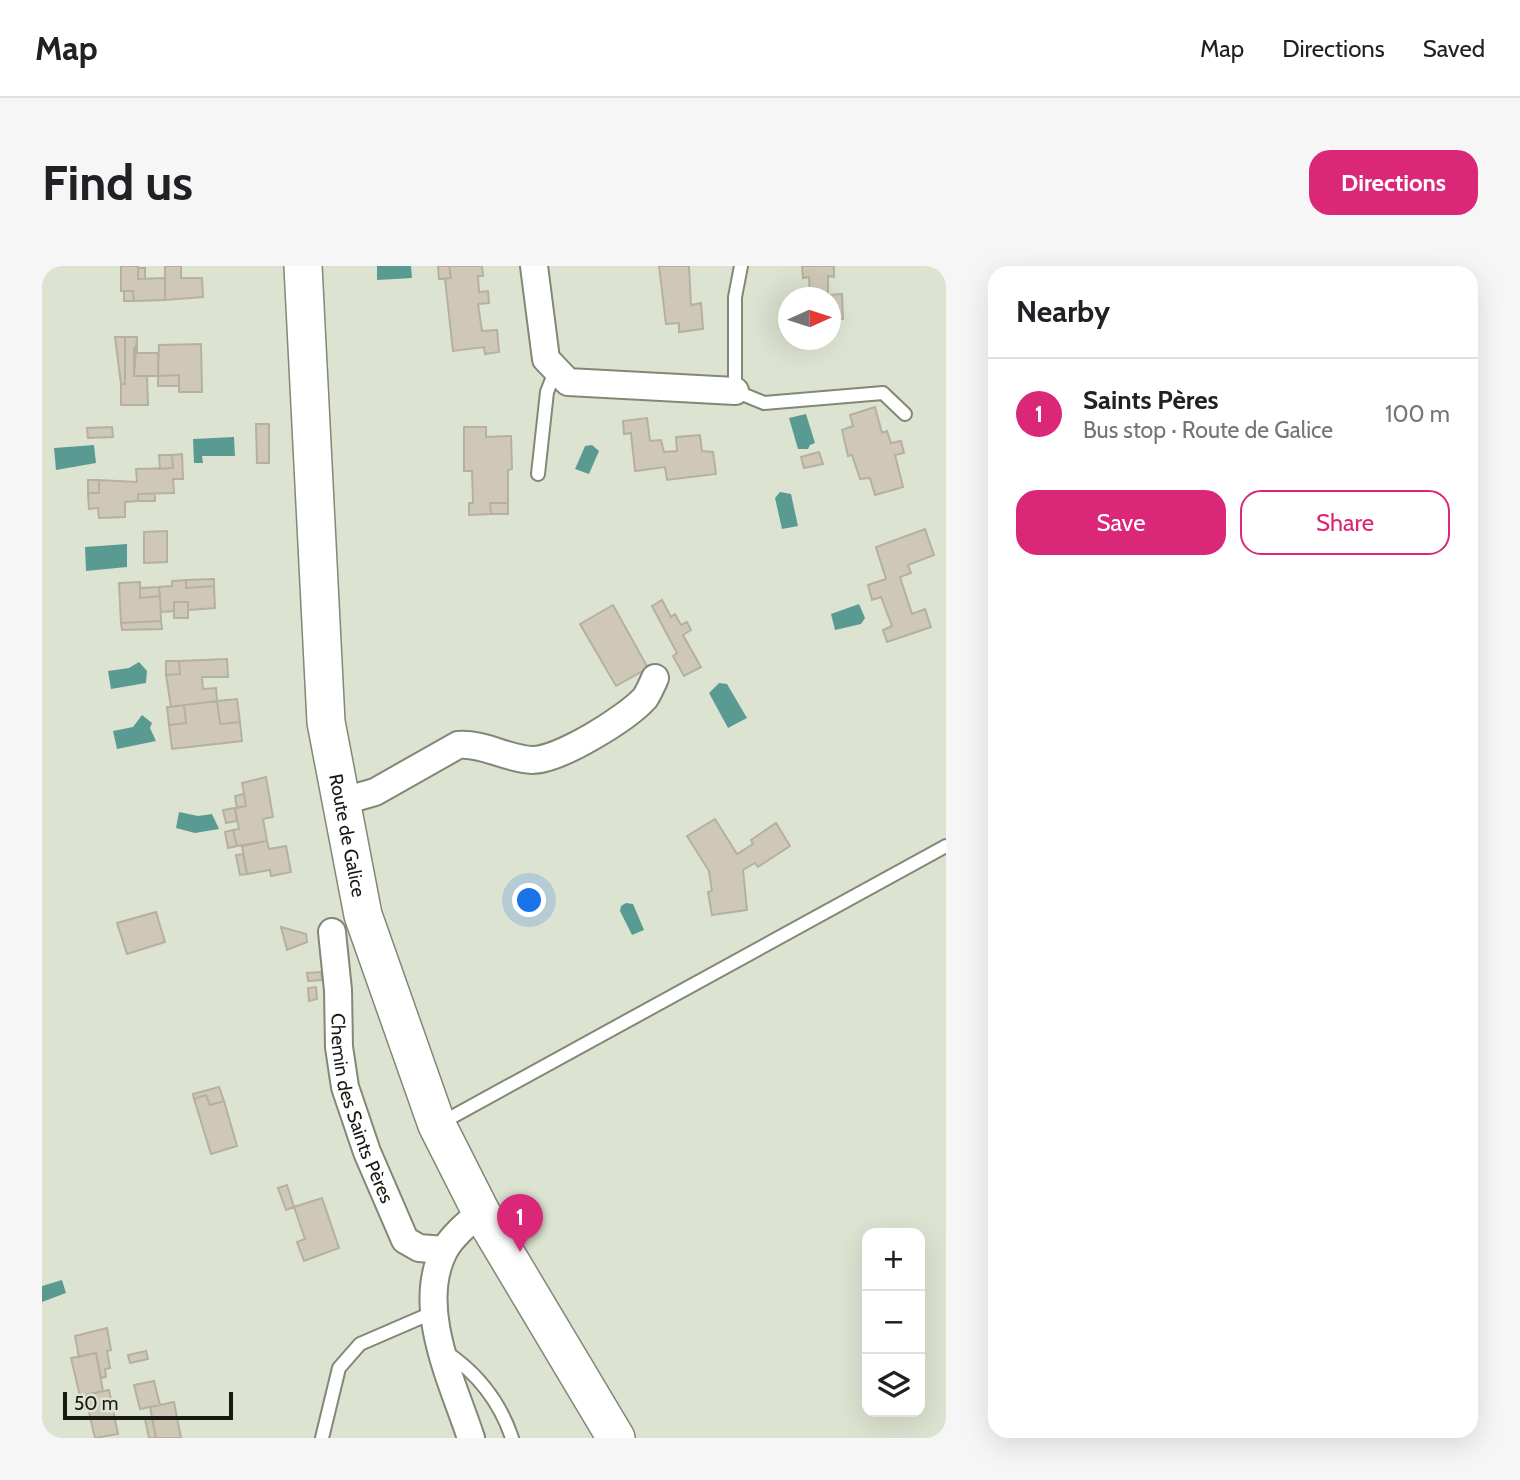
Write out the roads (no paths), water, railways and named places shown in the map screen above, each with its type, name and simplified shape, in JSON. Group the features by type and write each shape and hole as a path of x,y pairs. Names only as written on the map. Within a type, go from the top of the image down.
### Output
{"main road":[{"name":"Route de Galice","path":"303,266 326,722 363,915 437,1125 481,1212 616,1438"},
{"name":"Route de Galice","path":"571,1359 633,1438"}],"street":[{"path":"534,266 546,359 568,382 735,391"},
{"path":"340,802 375,792 458,745 470,744 532,760 558,754 573,748 636,705 646,696 655,678"},
{"name":"Chemin des Saints Pères","path":"331,932 338,990 339,1047 345,1087 367,1152 405,1240 419,1248 444,1250"},
{"path":"471,1438 434,1312 434,1279 444,1250 481,1212"}],"lane":[{"path":"741,266 735,297 735,391 764,403 883,393 905,414"},
{"path":"538,474 547,392 556,369"},
{"path":"437,1125 946,846"},
{"path":"322,1438 339,1368 360,1344 434,1312"},
{"path":"443,1350 472,1369 506,1420 512,1438"}],"water":[{"path":"377,266 411,266 412,278 377,280"},
{"path":"806,414 815,443 808,449 798,449 789,418"},
{"path":"234,437 235,456 202,456 203,463 194,463 193,439"},
{"path":"94,445 96,463 56,470 54,448"},
{"path":"592,445 599,451 589,474 575,469 585,446"},
{"path":"780,492 791,494 798,526 782,529 775,498"},
{"path":"127,544 127,567 86,571 85,547"},
{"path":"859,604 865,618 861,624 835,630 831,614"},
{"path":"139,662 147,671 146,683 111,689 108,671 129,668"},
{"path":"719,683 727,684 747,718 728,728 709,693"},
{"path":"142,715 152,723 150,728 156,741 117,749 113,731 133,727"},
{"path":"179,812 198,816 212,814 219,829 195,833 176,828"},
{"path":"626,903 633,904 644,930 632,935 620,911 621,906"},
{"path":"62,1280 66,1293 42,1302 42,1286"}],"place":[{"name":"Saints Pères","path":"520,1252"}]}
